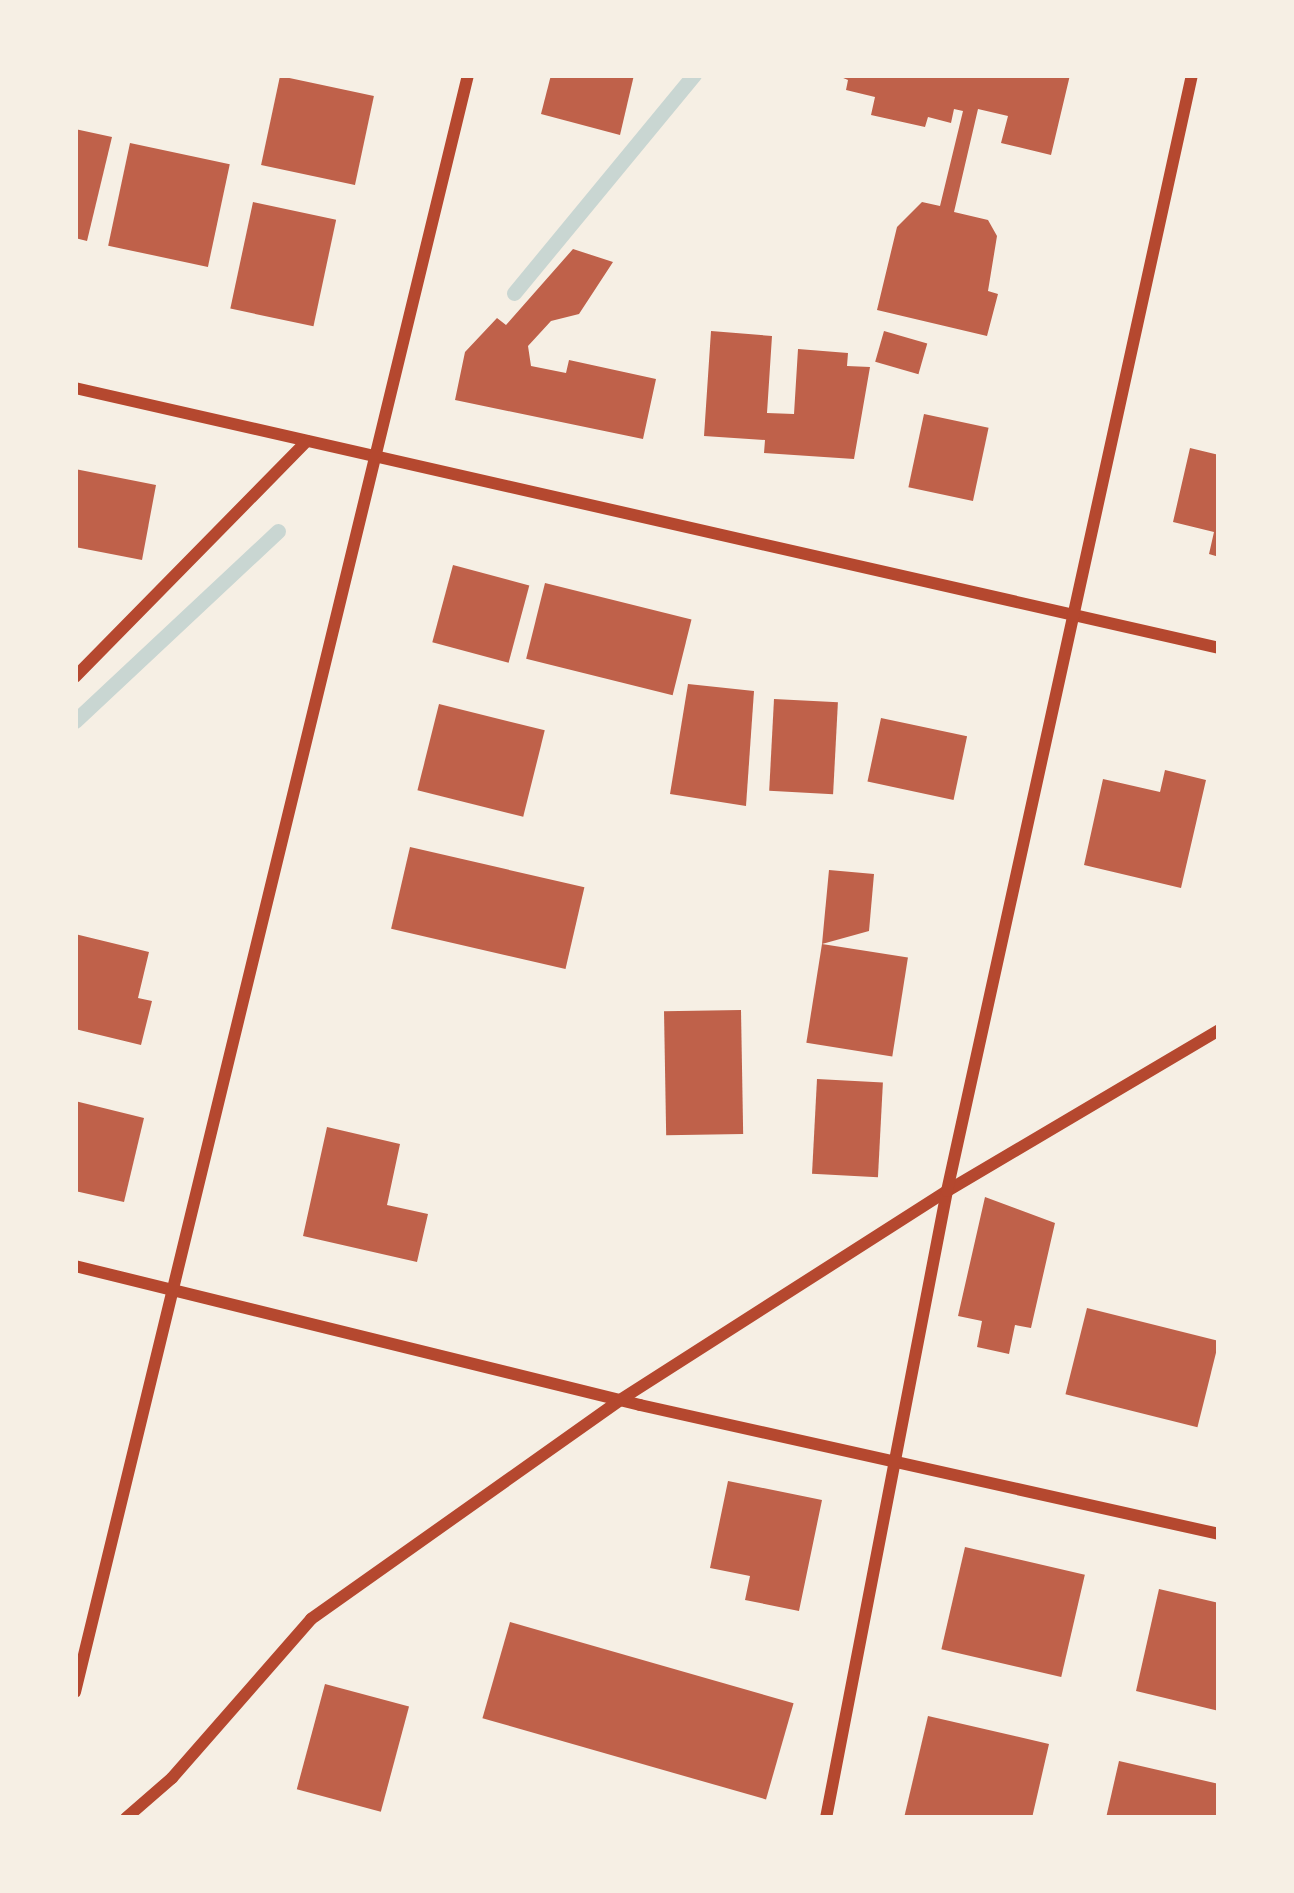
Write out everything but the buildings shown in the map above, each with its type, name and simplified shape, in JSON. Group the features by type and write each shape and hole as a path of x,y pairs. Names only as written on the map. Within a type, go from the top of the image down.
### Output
{"street":[{"path":"75,1692 169,1288 468,75"},
{"path":"826,1818 946,1191 1192,75"},
{"path":"75,388 1219,648"},
{"path":"75,677 307,441"},
{"path":"126,1818 172,1778 310,1619 620,1400 946,1191 1219,1030"},
{"path":"75,1266 620,1400 1219,1534"}],"waterway":[{"path":"514,293 694,75"},
{"path":"75,721 278,531"}]}
